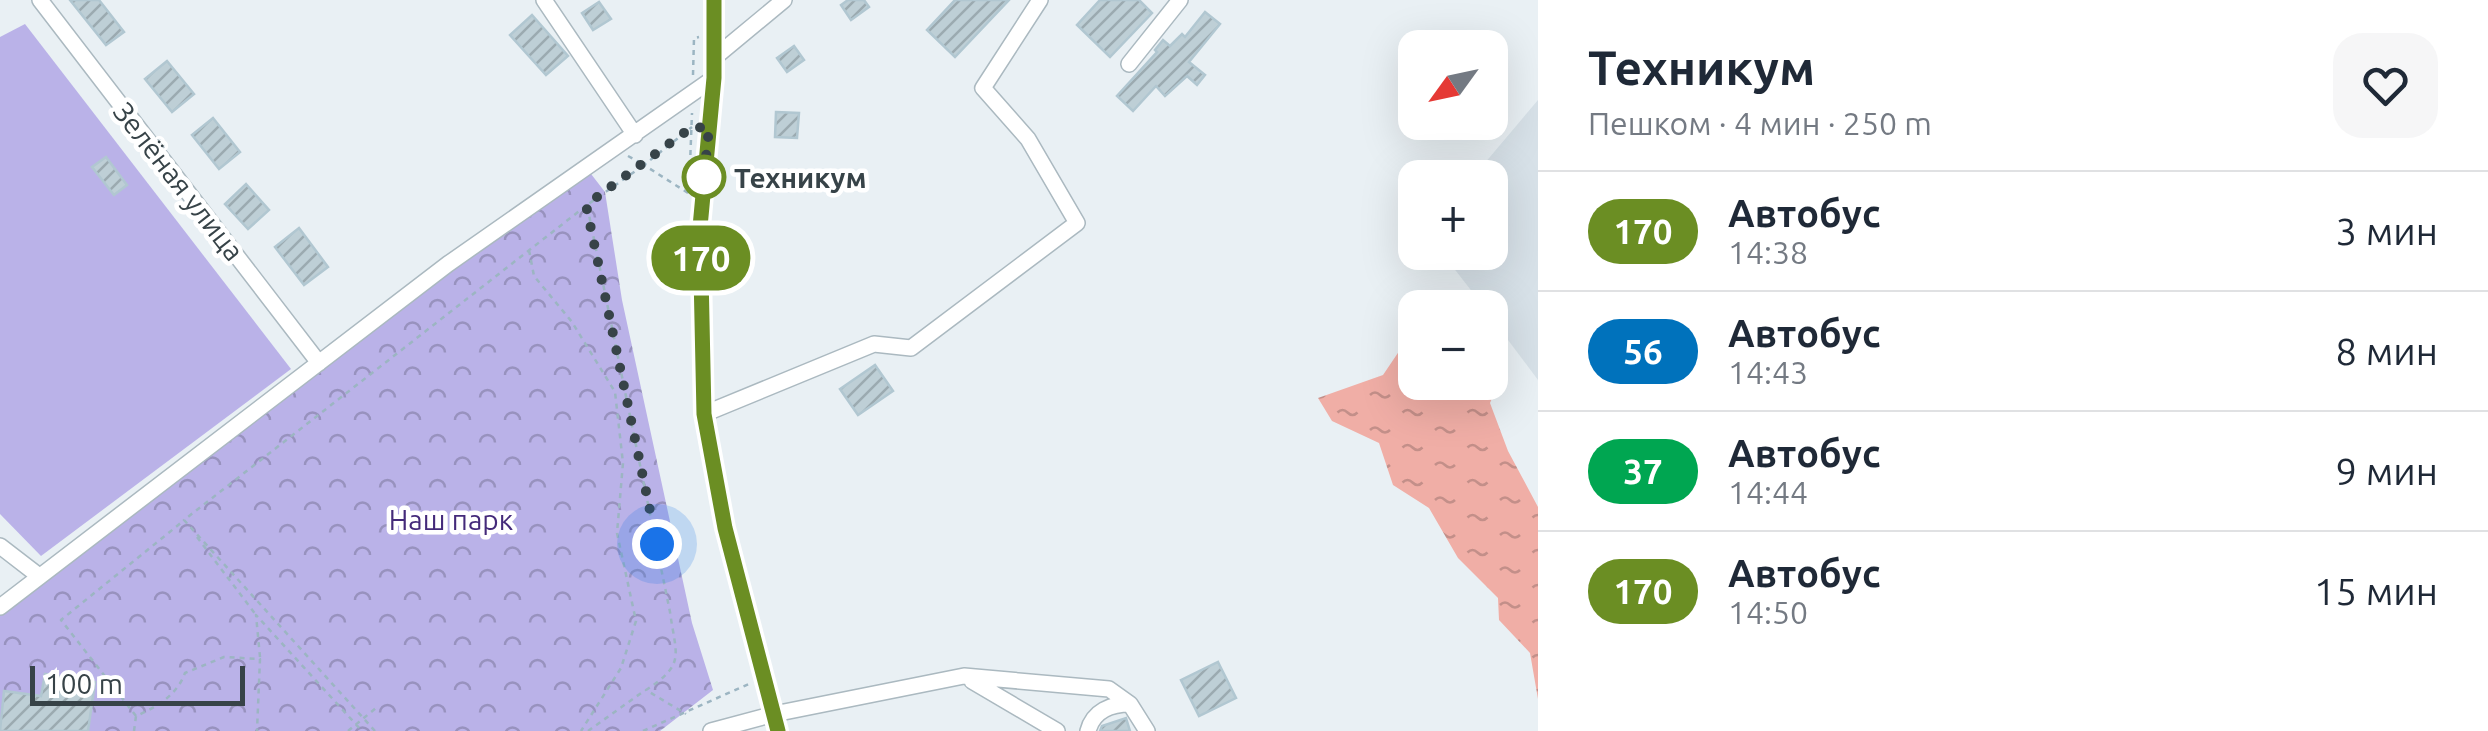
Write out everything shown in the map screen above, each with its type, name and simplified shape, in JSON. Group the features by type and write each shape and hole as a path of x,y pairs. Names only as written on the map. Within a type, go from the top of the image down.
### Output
{"street":[{"name":"Зелёная улица","path":"40,0 319,363"},
{"path":"544,0 635,135"},
{"path":"714,0 714,78 700,227 704,414 725,528 778,731"},
{"path":"714,58 784,0"},
{"path":"704,414 874,344 911,348 1077,223 1028,139 983,88 1040,0"},
{"path":"1129,64 1180,0"},
{"path":"0,607 448,264 714,78"},
{"path":"0,546 39,576"},
{"path":"964,676 1057,731"},
{"path":"711,731 774,714 964,676 1109,689 1130,704 1147,731"},
{"path":"1088,731 1090,722 1102,710 1113,704 1130,704"}],"path":[{"path":"615,149 688,196 694,38 714,37"},
{"path":"134,731 136,716 61,620 586,205 692,127"},
{"path":"586,205 676,658 671,673 588,731"},
{"path":"529,250 534,276 572,322 615,392 623,463 617,533 636,621 622,668 581,731"},
{"path":"184,520 256,615 362,731"},
{"path":"184,520 375,731"},
{"path":"256,615 260,659 258,731"},
{"path":"136,716 156,707 180,685 185,672 224,657 260,659"},
{"path":"643,731 764,678"},
{"path":"646,690 686,714"},
{"path":"348,731 376,708"}],"shaded area":[{"path":"1538,100 1538,380 1508,340 1508,290 1471,290 1455,270 1508,270 1508,160 1487,160"}],"green space":[{"path":"25,24 291,369 41,556 0,514 0,37"},
{"name":"Наш парк","path":"581,161 605,192 622,300 692,623 713,690 660,731 0,731 0,598 334,342"}],"water":[{"path":"1398,353 1398,400 1491,400 1508,451 1538,507 1538,699 1530,653 1499,620 1498,598 1458,558 1429,508 1393,485 1379,443 1332,421 1318,398 1383,375"}],"building":[{"path":"70,0 99,0 124,32 106,45"},
{"path":"848,0 864,0 869,7 851,20 841,5"},
{"path":"955,0 1009,0 955,57 927,30"},
{"path":"1100,0 1139,0 1152,13 1110,57 1077,25"},
{"path":"599,2 611,19 593,30 582,13"},
{"path":"1205,12 1220,24 1189,62 1205,75 1197,85 1187,76 1165,96 1156,86 1133,111 1117,96 1163,40 1170,46 1182,34 1185,37"},
{"path":"532,15 568,56 546,75 510,35"},
{"path":"794,46 804,60 787,72 777,58"},
{"path":"167,61 194,94 172,112 145,79"},
{"path":"776,112 799,113 797,138 775,137"},
{"path":"213,118 240,152 219,169 192,135"},
{"path":"106,157 127,185 114,195 92,167"},
{"path":"246,184 269,210 248,229 225,204"},
{"path":"299,228 328,267 304,285 275,247"},
{"path":"875,365 893,391 858,415 840,389"},
{"path":"1218,662 1236,698 1199,716 1181,680"},
{"path":"45,674 95,682 88,731 0,731 4,691 41,696"},
{"path":"1126,718 1130,731 1100,731 1102,726"}],"bus line":[{"name":"170","path":"714,0 714,78 700,227 704,414 725,528 778,731"}],"place":[{"name":"Техникум","path":"704,177"}],"route":[{"path":"657,544 586,205 692,127 709,128 704,177"}]}
